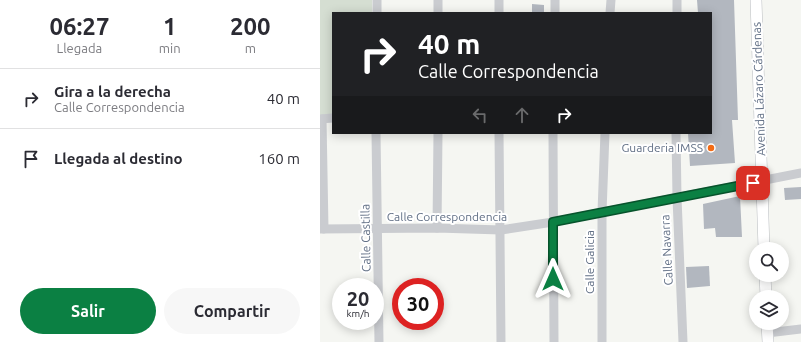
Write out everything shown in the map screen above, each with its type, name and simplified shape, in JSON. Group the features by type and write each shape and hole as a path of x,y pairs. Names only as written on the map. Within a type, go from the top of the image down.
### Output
{"main road":[{"name":"Avenida Lázaro Cárdenas","path":"756,0 764,242"}],"street":[{"path":"377,0 377,12"},
{"path":"438,0 438,12"},
{"path":"498,0 498,12"},
{"path":"554,12 555,0"},
{"path":"610,12 611,0"},
{"path":"677,0 677,12"},
{"path":"322,229 321,119 332,118"},
{"name":"Calle Castilla","path":"376,134 379,342"},
{"path":"438,134 438,228"},
{"path":"499,134 501,342"},
{"path":"553,134 554,342"},
{"name":"Calle Galicia","path":"602,342 602,212 605,134"},
{"name":"Calle Navarra","path":"676,134 676,198 683,342"},
{"name":"Calle Correspondencia","path":"322,229 438,228 501,230 553,222 801,173"},
{"path":"768,333 801,329"}],"shaded area":[{"path":"320,0 372,0 372,12 332,12 332,117 320,117"}],"building":[{"path":"697,0 734,0 738,120 732,120 735,163 690,166 688,134 712,134 712,12 698,12"},
{"path":"532,4 544,5 544,12 532,12"},
{"path":"801,187 801,199 785,200 784,188"},
{"path":"740,196 742,237 716,237 715,228 704,229 703,204"},
{"path":"709,266 710,286 687,288 686,267"}],"place":[{"name":"Guarderia IMSS","path":"711,148"}],"route":[{"path":"553,279 553,222 753,183"}]}
